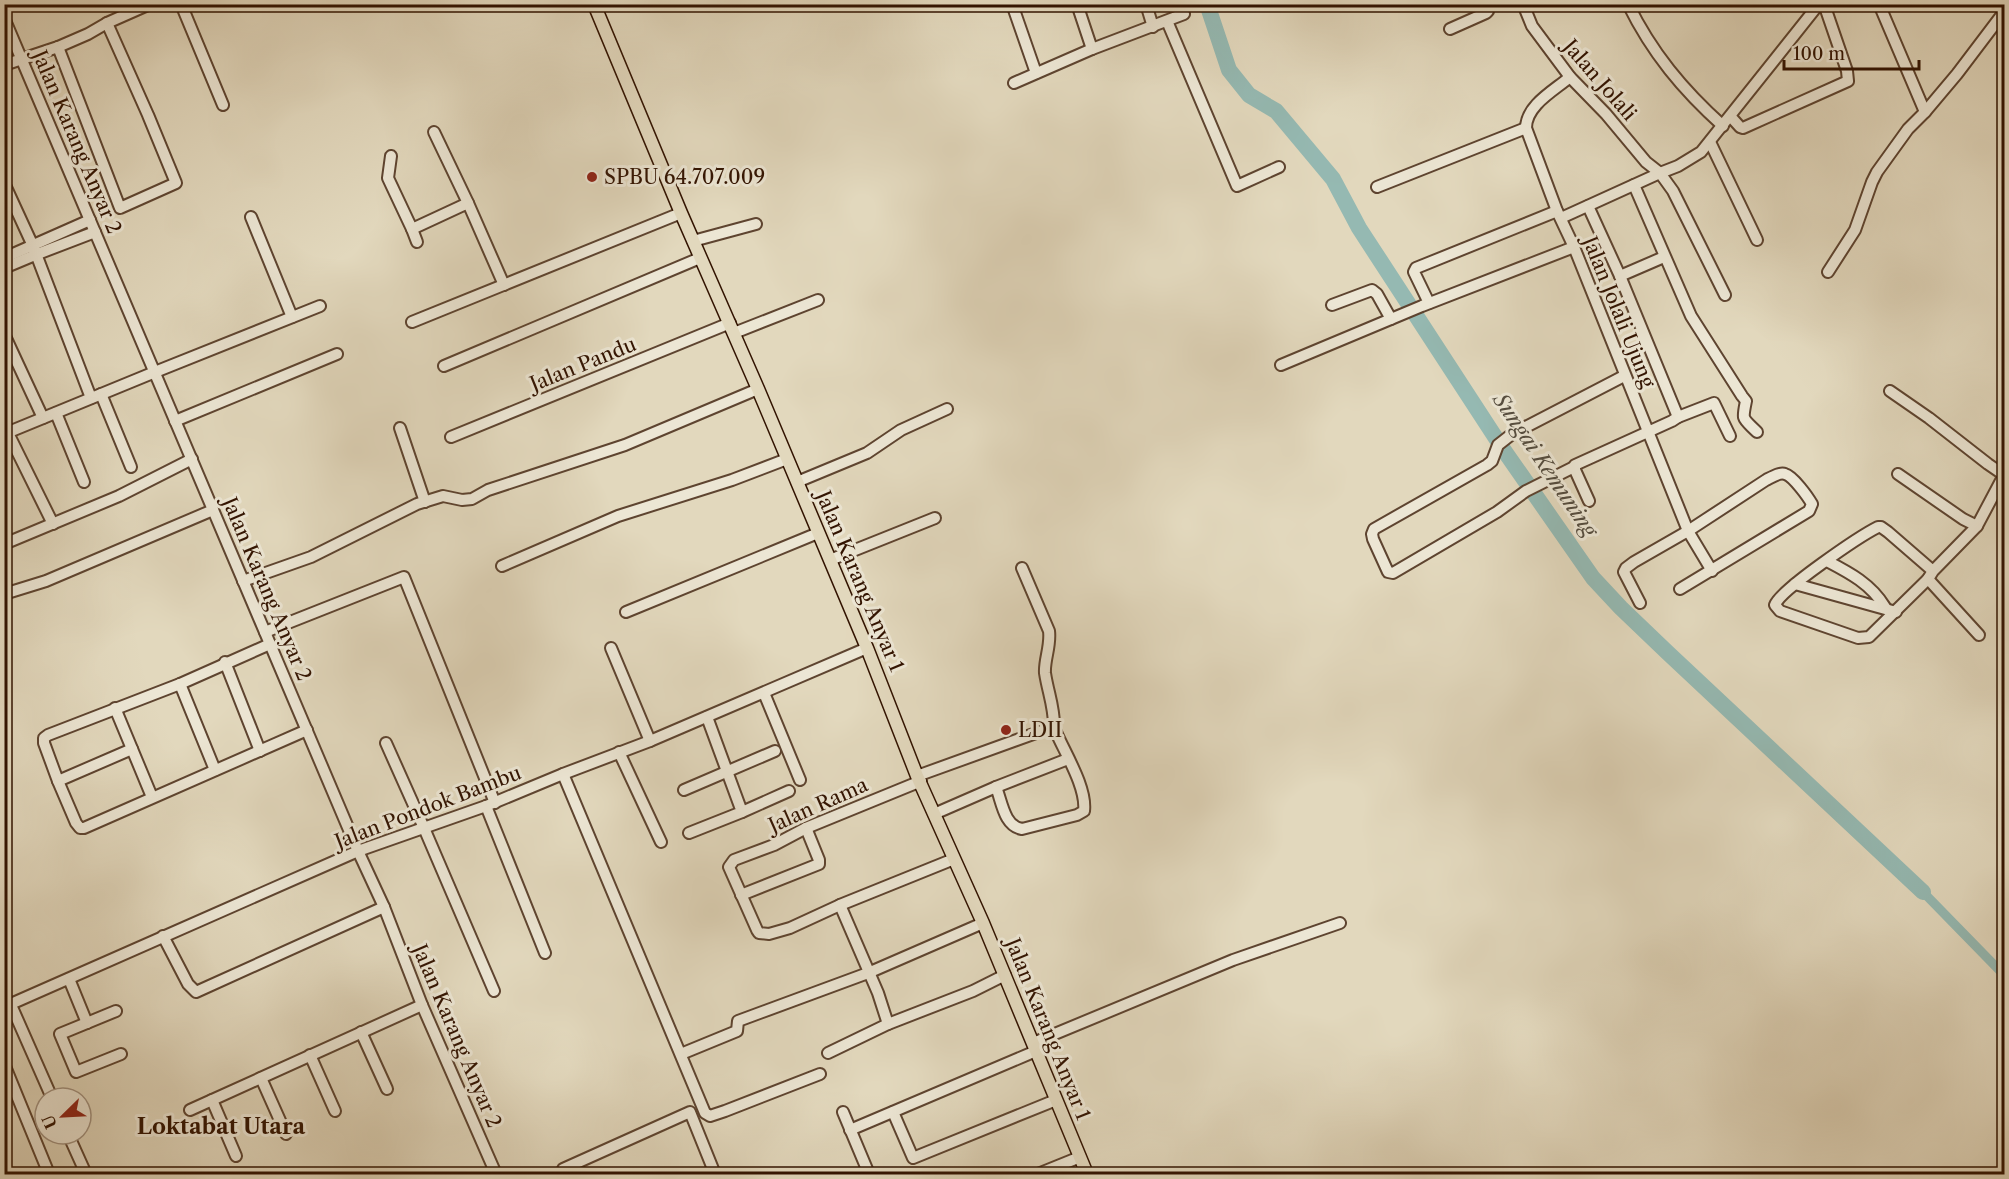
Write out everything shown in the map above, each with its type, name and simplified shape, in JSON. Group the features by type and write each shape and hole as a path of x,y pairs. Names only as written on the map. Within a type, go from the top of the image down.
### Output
{"main road":[{"name":"Jalan Karang Anyar 1","path":"594,4 867,648 934,814 1005,975 1086,1174"}],"street":[{"path":"4,65 58,47 88,34 107,22 150,4"},
{"path":"181,4 223,105"},
{"path":"1012,4 1036,73"},
{"path":"1077,4 1092,49"},
{"path":"1146,4 1153,27"},
{"path":"1450,30 1486,13 1487,4"},
{"name":"Jalan Jolali","path":"1523,4 1532,26 1570,77 1674,191 1725,295"},
{"path":"1628,4 1642,34 1674,77 1693,100 1722,126"},
{"path":"1425,305 1414,272 1416,268 1559,214 1588,206 1689,160 1701,152 1819,4"},
{"path":"1731,117 1740,128 1743,128 1848,81 1847,71 1824,4"},
{"path":"1879,4 1925,112"},
{"path":"1828,272 1855,230 1877,172 1908,129 1957,74 2004,12"},
{"path":"1014,83 1092,49 1184,14"},
{"name":"Jalan Karang Anyar 2","path":"5,20 358,851 384,907 422,1005 496,1174"},
{"path":"1167,21 1237,186 1279,167"},
{"path":"58,47 120,208 176,183 107,22"},
{"path":"1377,187 1526,128 1529,114 1535,106 1570,77"},
{"name":"Jalan Jolali Ujung","path":"1526,128 1688,531 1712,571"},
{"path":"434,132 504,285"},
{"path":"1710,142 1758,240"},
{"path":"390,156 388,178 417,242"},
{"path":"4,183 96,396 130,467"},
{"path":"1634,185 1691,316 1746,401 1744,419 1757,432"},
{"path":"412,229 468,203"},
{"path":"1588,206 1620,276 1678,417"},
{"path":"412,322 681,213"},
{"path":"251,217 292,317"},
{"path":"4,268 90,220"},
{"path":"693,241 756,224"},
{"path":"4,258 96,232"},
{"path":"1281,365 1390,319 1574,247"},
{"path":"1620,276 1664,257"},
{"path":"444,366 700,258"},
{"path":"1332,305 1372,290 1377,294 1390,319"},
{"name":"Jalan Pandu","path":"451,437 732,328 818,300"},
{"path":"53,524 6,433 320,306"},
{"path":"4,334 43,418"},
{"path":"175,421 336,354"},
{"path":"1624,376 1512,434 1497,445 1494,456 1486,465 1374,529 1373,538 1388,572 1393,573 1497,512 1541,482 1678,417 1714,403 1730,436"},
{"path":"243,581 311,557 425,502 443,496 462,500 472,499 488,490 625,445 758,389"},
{"path":"1890,391 2004,475 1977,526 1930,575 1896,612 1873,635 1858,638 1777,609 1775,603 1795,584 1868,533 1881,527 1930,575 1979,635"},
{"path":"797,482 867,453 901,430 947,409"},
{"path":"56,413 84,482"},
{"path":"400,428 425,502"},
{"path":"5,542 119,496 192,459"},
{"path":"502,566 618,516 732,480 787,459"},
{"path":"1574,466 1589,501"},
{"path":"1640,603 1624,572 1626,568 1766,480 1780,473 1791,477 1812,504 1809,511 1680,590"},
{"path":"1898,474 1963,519 1977,526"},
{"path":"4,594 46,581 213,510"},
{"path":"830,560 935,518"},
{"path":"626,612 818,532"},
{"path":"1827,561 1863,581 1885,607"},
{"path":"996,787 1007,818 1015,828 1022,830 1084,811 1080,786 1052,729 1055,716 1045,673 1049,631 1022,568"},
{"path":"265,633 404,577 545,953"},
{"path":"1795,584 1885,607 1896,612"},
{"path":"270,644 225,662 180,684 56,730 44,738 58,781 76,824 80,828 91,825 307,730"},
{"path":"611,648 650,741"},
{"name":"Jalan Pondok Bambu","path":"8,1006 358,851 490,804 650,741 867,648"},
{"path":"225,662 260,751"},
{"path":"180,684 215,770"},
{"path":"764,693 800,780"},
{"path":"115,708 152,797"},
{"path":"707,717 742,812"},
{"name":"Jalan Rama","path":"741,895 729,867 731,863 919,778 1052,729"},
{"path":"386,743 494,991"},
{"path":"58,781 132,749"},
{"path":"684,790 775,751"},
{"path":"619,752 661,842"},
{"path":"934,814 1068,759"},
{"path":"563,774 705,1113 710,1116 820,1074"},
{"path":"689,833 789,791"},
{"path":"806,828 819,864 741,895 757,930 764,934 790,928 840,904 954,859"},
{"path":"840,904 878,993 888,1024"},
{"path":"163,936 188,984 196,992 384,907"},
{"path":"681,1054 737,1031 738,1021 868,973 983,923"},
{"path":"850,1130 1233,960 1340,923"},
{"path":"828,1053 888,1024 973,991 1005,975"},
{"path":"69,979 87,1023"},
{"path":"190,1110 422,1005"},
{"path":"8,1006 46,1086"},
{"path":"116,1011 60,1034 76,1072 121,1054"},
{"path":"361,1032 387,1089"},
{"path":"310,1055 335,1111"},
{"path":"4,1064 49,1174"},
{"path":"261,1078 286,1134"},
{"path":"212,1100 236,1156"},
{"path":"893,1112 913,1158 1056,1100"},
{"path":"565,1174 563,1168 690,1112 716,1174"},
{"path":"843,1112 869,1174"},
{"path":"73,1146 86,1174"},
{"path":"1038,1174 1080,1157"}],"waterway":[{"name":"Sungai Kemuning","path":"1207,4 1229,70 1249,95 1276,111 1333,179 1359,228 1503,449 1593,578 1668,653 1923,892"},
{"path":"1923,892 2004,975"}],"place":[{"name":"SPBU 64.707.009","path":"592,177"},
{"name":"LDII","path":"1006,730"}],"district":[{"name":"Loktabat Utara","path":"221,1126"}]}
